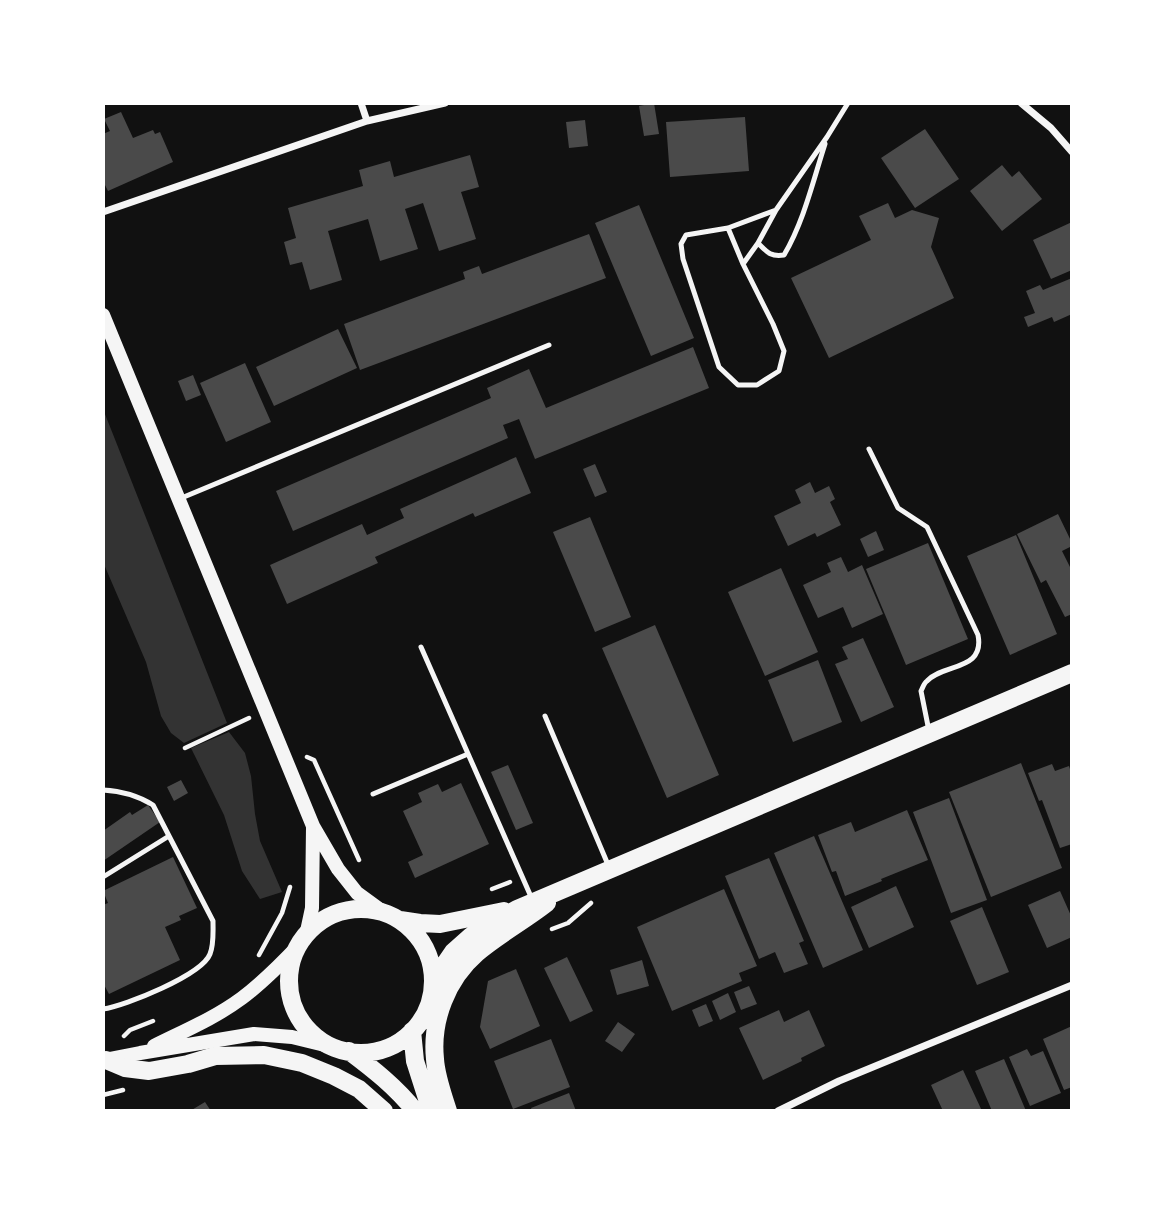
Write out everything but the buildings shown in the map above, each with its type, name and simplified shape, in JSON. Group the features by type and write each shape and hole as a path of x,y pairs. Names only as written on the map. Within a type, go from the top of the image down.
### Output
{"main road":[{"path":"103,315 313,826 338,869 357,893 414,931 431,963 433,981 424,1016 412,1031 381,1050 357,1053 292,1037 254,1034 105,1060"},
{"path":"433,981 453,952 471,936 525,905 1072,673"},
{"path":"313,826 312,908 290,968 290,992 298,1016 313,1034 380,1075 415,1111"},
{"path":"448,1111 435,1060 435,1036 440,1007 454,978 476,954 569,887"},
{"path":"140,1053 208,1020 242,998 274,970 314,926 335,914 359,909 420,923 439,924 525,905"},
{"path":"412,1031 415,1061 431,1111"},
{"path":"105,1060 125,1068 149,1070 188,1064 215,1056 264,1055 302,1063 334,1076 359,1089 384,1111"}],"street":[{"path":"361,103 367,121"},
{"path":"103,212 367,121 445,103"},
{"path":"1021,103 1051,128 1072,152"},
{"path":"778,1111 839,1081 1072,985"}],"lane":[{"path":"743,264 848,103"},
{"path":"758,243 775,257 783,255 791,243 827,137"},
{"path":"728,228 784,351 779,371 757,385 738,385 719,367 683,259 681,244 686,234 728,228 776,210"},
{"path":"179,499 550,345"},
{"path":"869,449 898,508 927,527 978,635 980,645 976,656 927,680 921,691 929,734"},
{"path":"421,647 468,754 525,905"},
{"path":"545,716 610,869"},
{"path":"373,794 468,754"},
{"path":"103,790 141,797 153,805 213,921 210,957 190,975 118,1007 103,1009"},
{"path":"103,877 169,836"}],"path":[{"path":"185,748 231,727"},
{"path":"103,1095 130,1088"}],"shaded area":[{"path":"103,409 227,723 184,743 171,733 161,716 146,662 103,562"},
{"path":"229,732 245,753 260,841 282,892 260,899 242,871 224,815 191,748"}]}
